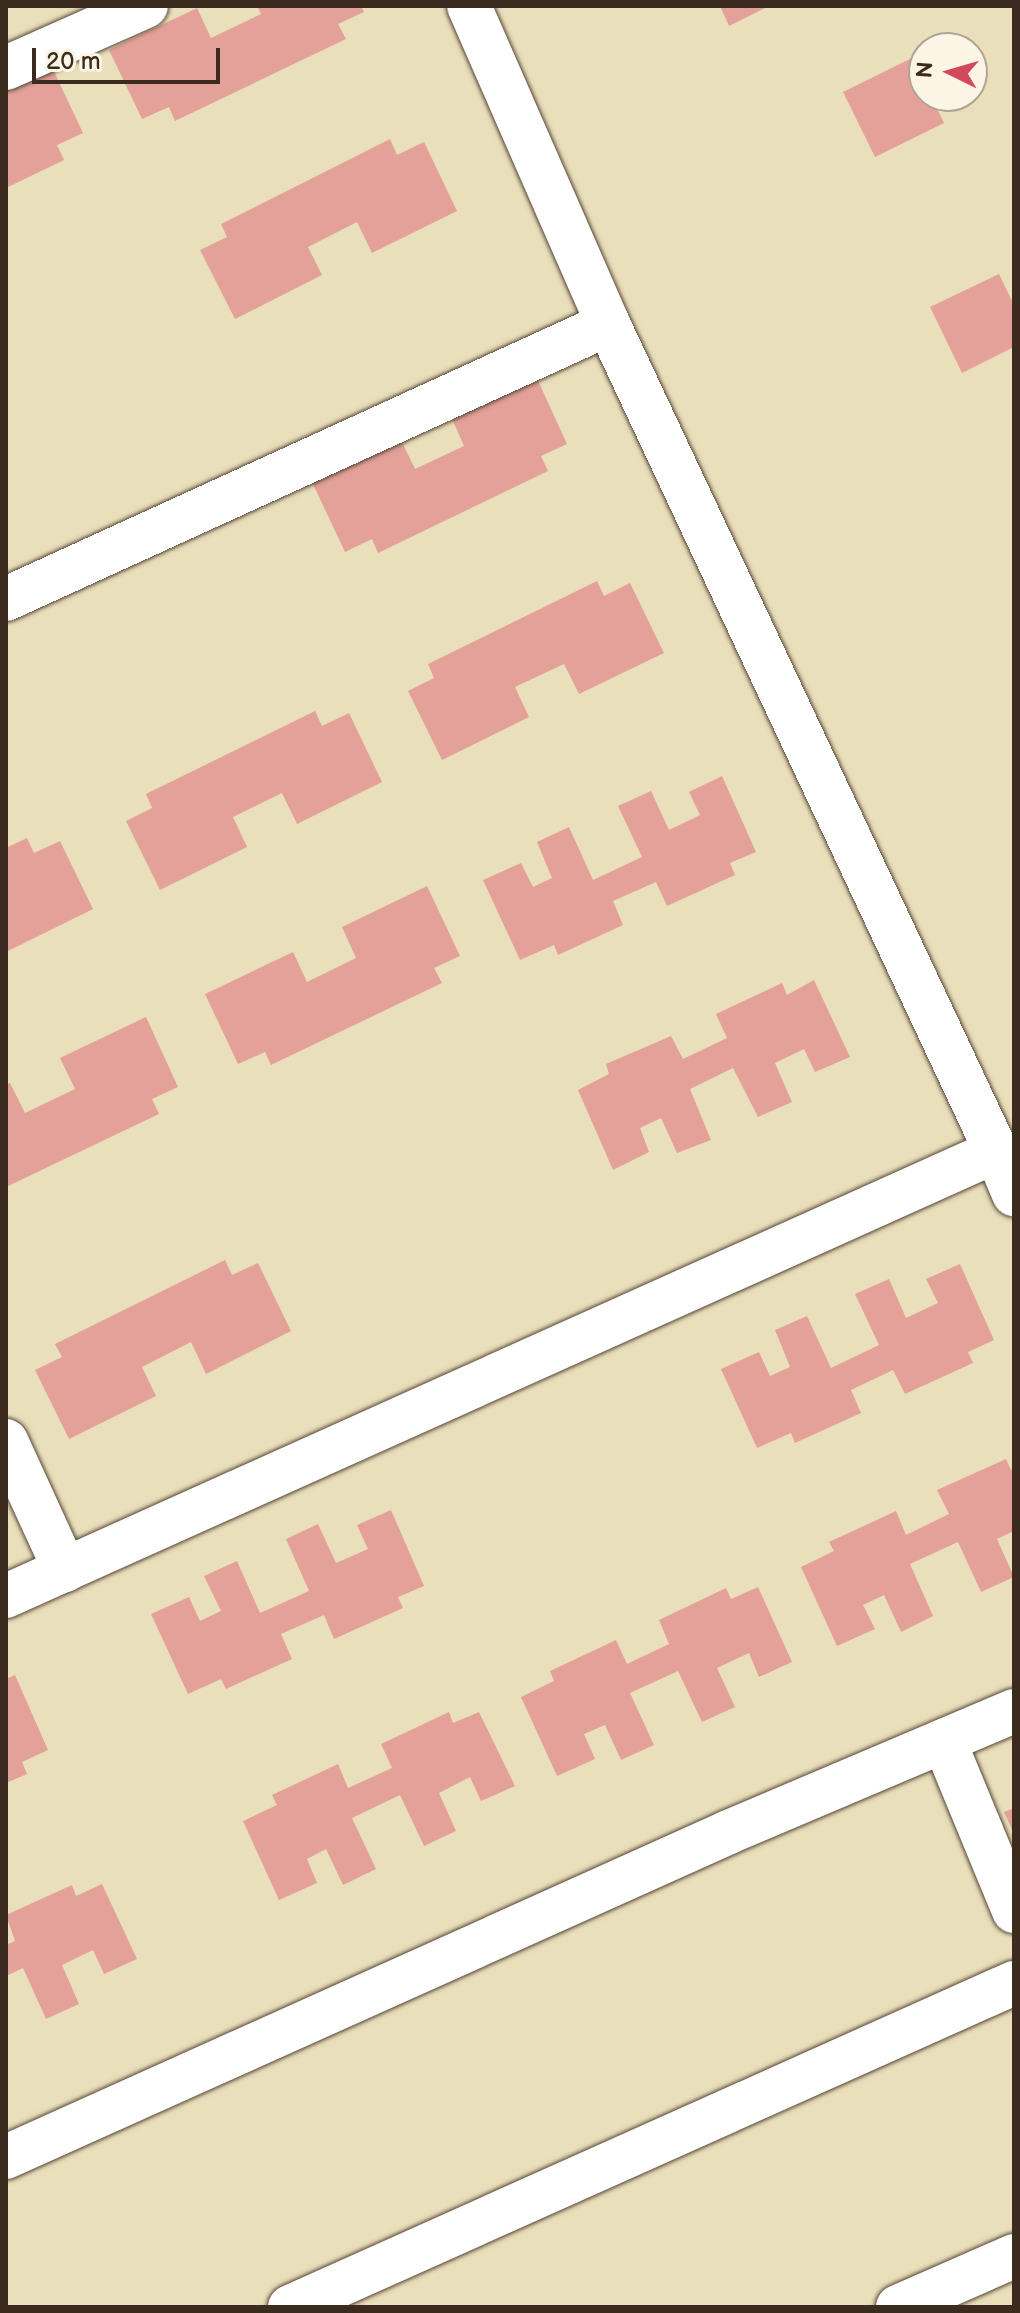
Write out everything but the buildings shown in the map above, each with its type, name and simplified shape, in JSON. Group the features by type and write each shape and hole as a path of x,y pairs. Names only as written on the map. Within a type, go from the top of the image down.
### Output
{"street":[{"path":"6,68 146,6"},
{"path":"469,6 608,324 1014,1194"},
{"path":"6,599 608,324"},
{"path":"6,1596 996,1151"},
{"path":"6,1441 65,1570"},
{"path":"6,2157 729,1832 1014,1711"},
{"path":"944,1741 1014,1911"},
{"path":"310,2303 1014,1983"},
{"path":"898,2307 1014,2256"}]}
